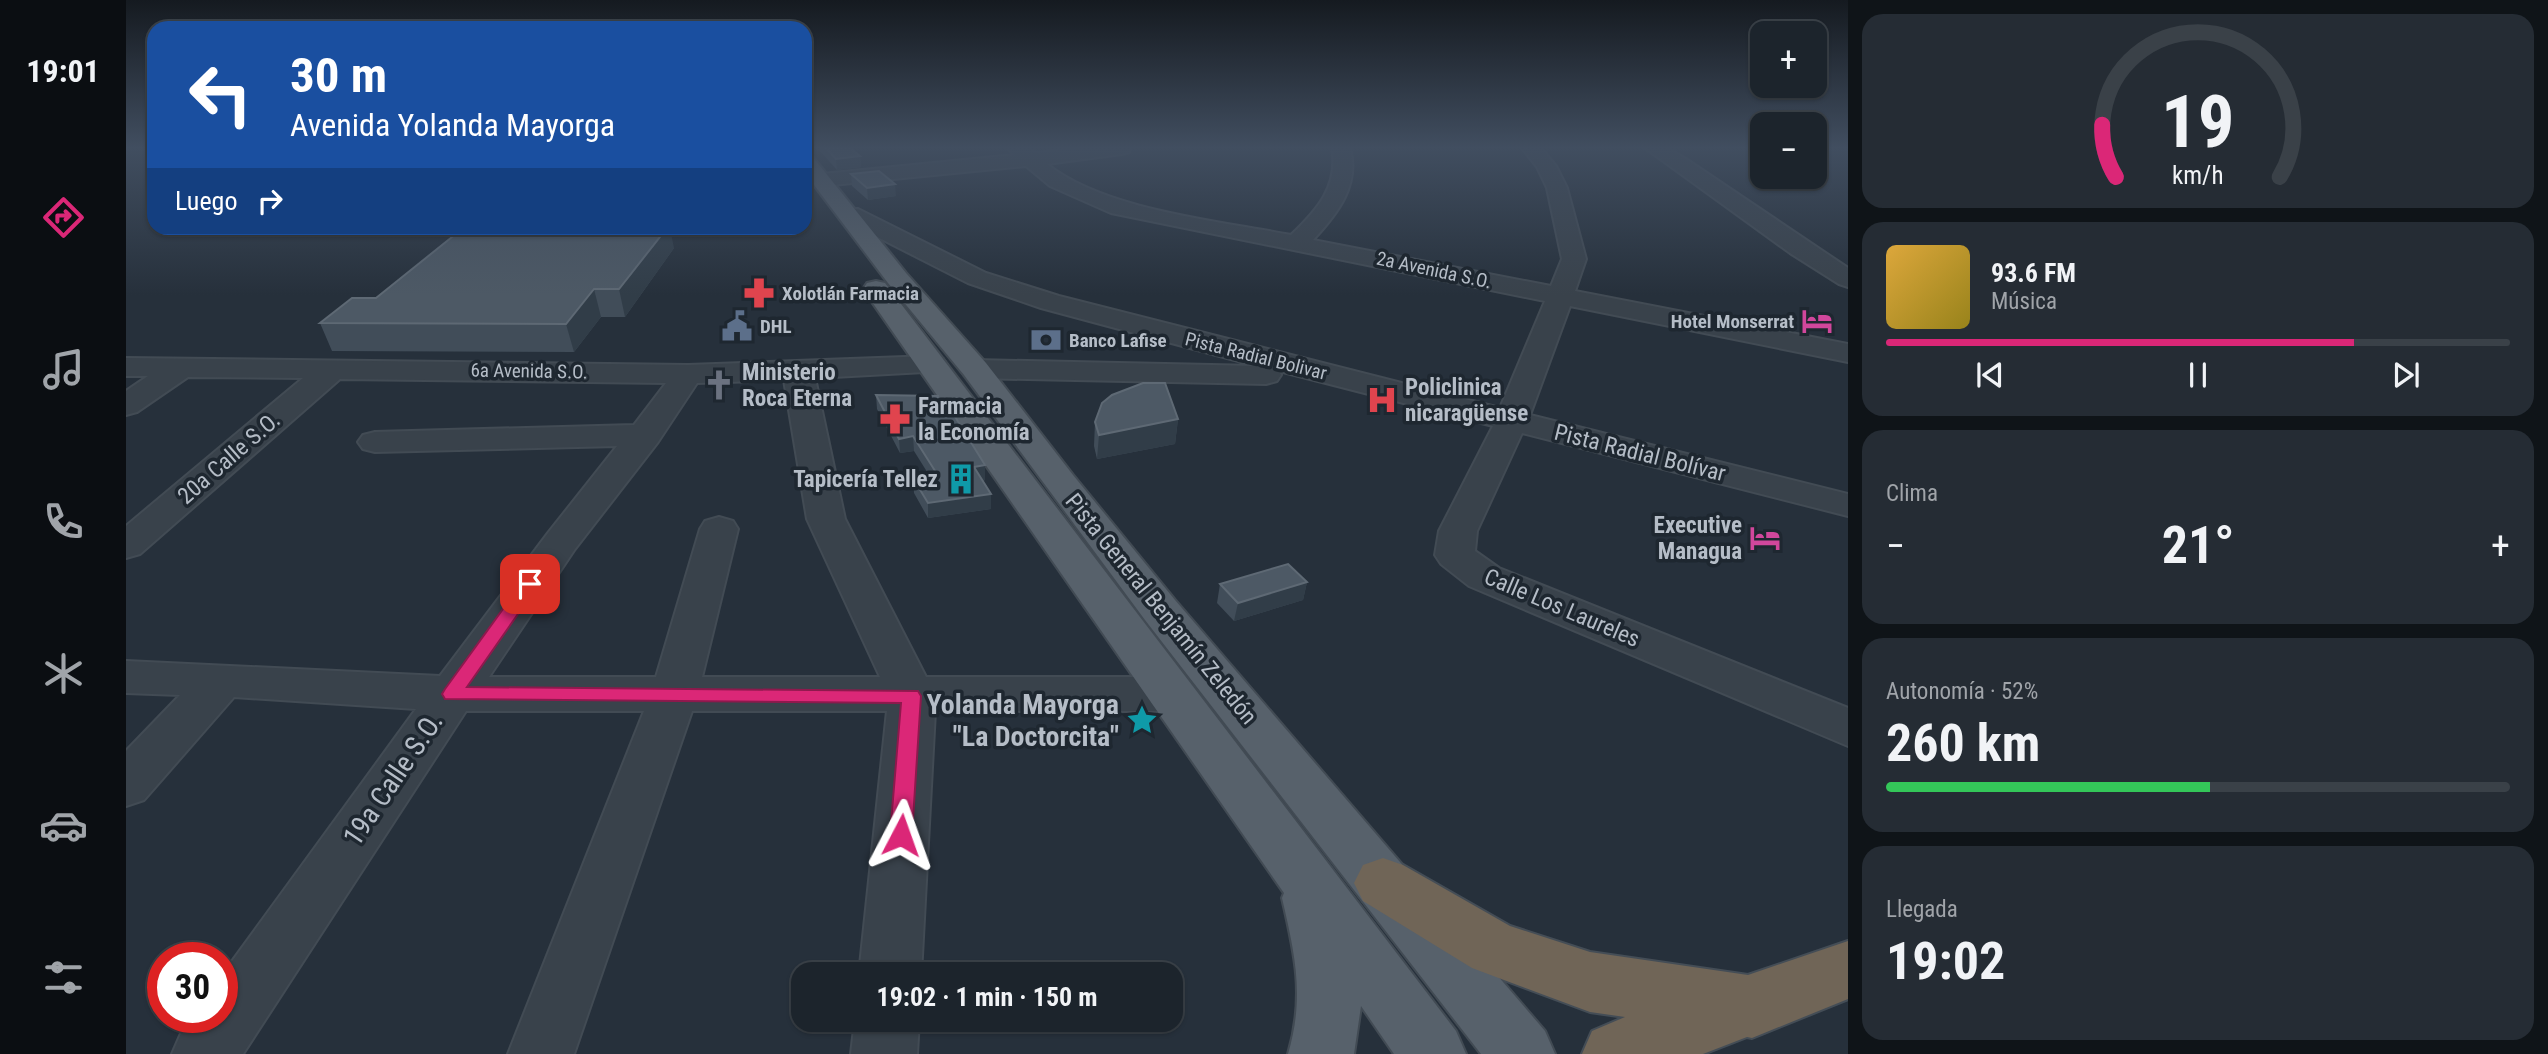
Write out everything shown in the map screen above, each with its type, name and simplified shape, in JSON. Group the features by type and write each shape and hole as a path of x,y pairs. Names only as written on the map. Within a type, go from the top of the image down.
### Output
{"highway":[{"path":"1383,883 1493,948 1590,982 1752,1007"},
{"path":"1615,1054 1752,1007 1848,970"}],"main road":[{"name":"Pista General Benjamín Zeledón","path":"822,197 885,283 975,369 1160,610 1522,1054"},
{"name":"Pista General Benjamín Zeledón","path":"830,197 850,214 885,283"},
{"path":"885,283 917,339 948,367 962,375 1021,448 1050,470"},
{"name":"Pista General Benjamín Zeledón","path":"917,339 1073,561 1433,1054"},
{"path":"917,339 944,359 975,369"},
{"path":"1305,876 1332,990 1329,1029 1321,1054"}],"street":[{"name":"2a Avenida S.O.","path":"1093,197 1119,208 1848,353"},
{"path":"1298,242 1322,218 1336,197"},
{"name":"Calle Los Laureles","path":"1560,197 1574,259 1512,420 1458,531 1455,555 1484,577 1848,728"},
{"path":"1728,197 1808,257 1848,279"},
{"name":"Pista Radial Bolivar","path":"850,214 977,278 1050,302 1190,340 1351,379"},
{"path":"885,283 920,271 937,270 992,291 1050,302"},
{"name":"6a Avenida S.O.","path":"126,367 688,374 798,371 917,339"},
{"path":"1159,373 1188,367 1196,362 1199,352 1190,340"},
{"path":"126,405 181,368"},
{"name":"20a Calle S.O.","path":"126,546 333,369"},
{"name":"Pista Radial Bolivar","path":"975,369 1309,375 1351,379"},
{"path":"798,371 826,519 912,696 891,962"},
{"path":"1010,415 1012,397 1025,385 1051,377 1095,372"},
{"name":"19a Calle S.O.","path":"205,1054 452,694 546,562 646,435 688,374"},
{"name":"Pista Radial Bolívar","path":"1351,379 1848,505"},
{"path":"375,442 646,435"},
{"path":"541,1054 674,695 719,529"},
{"path":"126,677 452,694 1171,694"},
{"path":"126,785 222,680"},
{"path":"884,1054 886,1032"}],"building":[{"path":"455,235 661,235 619,289 594,289 566,324 320,323 352,298 376,298"},
{"path":"1143,383 1165,383 1178,419 1099,435 1095,422 1102,403 1112,395"},
{"path":"876,395 938,396 936,415 954,415 985,465 974,467 991,494 928,503 913,478 937,474 913,436 899,439"},
{"path":"1288,564 1307,582 1238,603 1220,584"}],"place":[{"name":"Xolotlán Farmacia","path":"759,293"},
{"name":"Hotel Monserrat","path":"1817,321"},
{"name":"DHL","path":"737,326"},
{"name":"Banco Lafise","path":"1046,340"},
{"name":"Ministerio Roca Eterna","path":"719,385"},
{"name":"Policlinica nicaragüense","path":"1382,400"},
{"name":"Farmacia la Economía","path":"895,419"},
{"name":"Tapicería Tellez","path":"961,479"},
{"name":"Executive Managua","path":"1765,538"},
{"name":"Yolanda Mayorga \"La Doctorcita\"","path":"1142,720"}],"route":[{"path":"530,584 452,694 912,696 901,835"}]}
